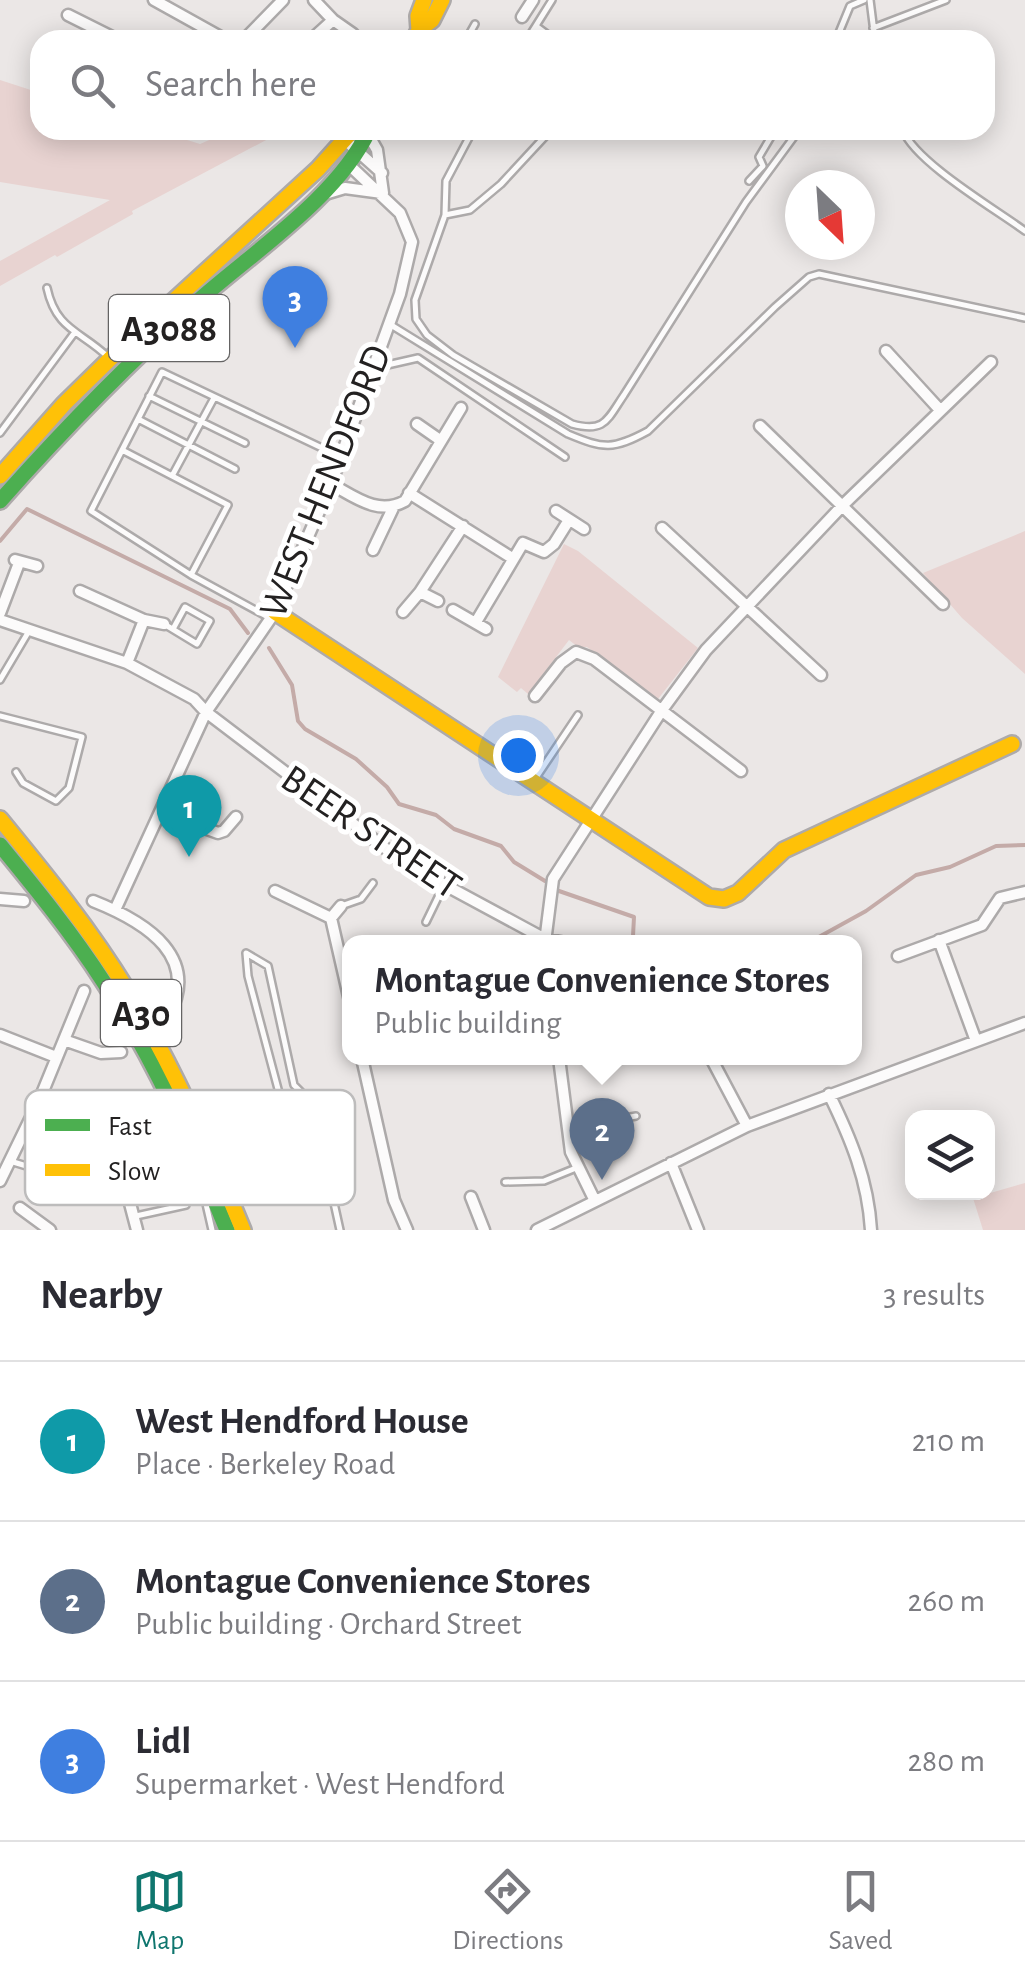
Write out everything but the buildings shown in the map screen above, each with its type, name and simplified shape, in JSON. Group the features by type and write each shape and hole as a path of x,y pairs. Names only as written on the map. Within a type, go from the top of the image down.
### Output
{"main road":[{"path":"417,30 424,0"},
{"path":"421,30 432,20 442,0"},
{"name":"A3088","path":"0,476 64,404 341,140"},
{"name":"A3088","path":"0,502 184,312 353,159 365,140"},
{"path":"273,615 709,898 724,899 738,893 784,850 1012,744"},
{"name":"A30","path":"0,819 59,892 124,984 182,1090"},
{"name":"A30","path":"0,844 82,950 112,996 162,1090"},
{"name":"A30","path":"216,1205 227,1230"},
{"name":"A30","path":"233,1205 243,1230"}],"street":[{"path":"154,0 208,30"},
{"path":"254,30 282,0"},
{"path":"314,0 348,30"},
{"path":"522,17 533,0"},
{"path":"68,15 98,30"},
{"path":"322,30 334,20"},
{"path":"343,140 353,159 382,174"},
{"path":"308,203 345,188 382,193 382,174 372,140"},
{"name":"WEST HENDFORD","path":"115,910 206,712 273,615 341,458 388,323 412,242 400,212 353,159"},
{"path":"886,351 940,410"},
{"path":"546,935 553,879 662,710 706,650 842,505 991,362"},
{"path":"373,550 393,508 405,501 462,408"},
{"path":"417,424 440,440"},
{"path":"760,426 943,604"},
{"path":"330,484 371,506 393,508"},
{"path":"409,493 512,558"},
{"path":"556,512 584,530"},
{"path":"453,610 481,625 523,543 538,552 549,548 569,520"},
{"path":"403,612 463,526"},
{"path":"662,528 822,675"},
{"path":"0,617 16,561 37,566"},
{"path":"103,600 108,588"},
{"path":"80,590 168,627"},
{"path":"420,592 438,602"},
{"name":"BEER STREET","path":"0,617 28,631 127,663 194,700 406,864 534,935"},
{"path":"127,663 144,620"},
{"path":"535,696 560,663 576,652 594,660 741,770"},
{"path":"161,812 218,833 224,832 236,817"},
{"path":"275,891 331,918"},
{"path":"898,956 982,925 1000,898 1025,892"},
{"path":"0,899 24,901"},
{"path":"92,901 156,934 174,963 176,997 165,1022"},
{"path":"331,918 341,906"},
{"path":"331,918 342,967"},
{"path":"938,940 976,1041"},
{"path":"43,1090 84,991"},
{"path":"537,1230 747,1126 1025,1023"},
{"path":"0,1035 56,1057"},
{"path":"64,1040 101,1053 121,1052"},
{"path":"364,1065 394,1200 407,1230"},
{"path":"560,1065 572,1126 571,1152 596,1201"},
{"path":"715,1065 747,1126"},
{"path":"829,1094 854,1145 869,1199 871,1230"},
{"path":"0,1182 5,1158 25,1124"},
{"path":"670,1163 697,1230"},
{"path":"471,1197 484,1230"},
{"path":"131,1205 138,1230"},
{"path":"20,1208 50,1230"}],"lane":[{"path":"533,30 552,0"},
{"path":"840,30 850,6 866,0 873,28 946,0"},
{"path":"472,30 475,24"},
{"path":"536,26 542,30"},
{"path":"467,140 446,180 445,215 416,300 416,319 427,335 468,364 572,424 591,429 604,424 614,410 746,202 792,140"},
{"path":"445,215 470,210 501,184 542,140"},
{"path":"749,181 762,166 759,157 769,140"},
{"path":"907,140 933,165 1025,231"},
{"path":"388,323 568,434 600,447 622,445 648,431 808,277 819,274 1025,318"},
{"path":"47,288 60,321 110,359"},
{"path":"0,433 75,332"},
{"path":"372,368 418,358 565,457"},
{"path":"273,615 191,575 90,512 162,372 341,458"},
{"path":"149,396 245,444"},
{"path":"172,476 214,398"},
{"path":"138,419 235,470"},
{"path":"122,450 228,505 191,575"},
{"path":"185,607 210,621 196,644 168,627 185,607"},
{"path":"0,680 28,631"},
{"path":"533,782 578,715"},
{"path":"0,716 82,738 68,788 56,801 22,783 16,772"},
{"path":"341,906 361,899 374,882"},
{"path":"426,922 445,884"},
{"path":"278,1090 248,976 246,953 268,966 294,1086 299,1090"},
{"path":"592,1124 636,1116"},
{"path":"506,1182 544,1182 579,1167"},
{"path":"134,1216 186,1205"},
{"path":"205,1205 212,1230"},
{"path":"334,1205 340,1230"}],"shaded area":[{"path":"0,80 30,90 30,140 187,140 200,144 209,140 266,140 0,286 0,261 110,200 0,182"},
{"path":"1025,531 1025,674 962,618 923,573"},
{"path":"564,544 578,551 698,648 658,699 587,647 578,647 569,640 528,694 521,688 517,692 498,677"},
{"path":"1025,1183 1025,1230 983,1230 974,1200 995,1200 995,1192"}],"waterway":[{"path":"0,541 27,509 230,609 248,633"},
{"path":"269,648 292,685 298,721 305,729 356,759 387,787 399,804 436,815 454,829 501,846 514,862 545,881"},
{"path":"822,935 866,911 916,875 950,867 996,846 1025,845"},
{"path":"559,891 634,917 633,935"}],"traffic: fast":[{"path":"0,501 146,349 316,201 363,140"},
{"path":"0,845 91,963 122,1010 165,1090"},
{"path":"216,1205 227,1230"}],"traffic: slow":[{"path":"419,30 418,16 424,0"},
{"path":"419,30 432,20 442,0"},
{"path":"0,476 110,359 318,169 344,140"},
{"path":"275,612 709,897 724,899 738,893 784,850 1012,744"},
{"path":"0,819 113,967 181,1090"},
{"path":"232,1205 243,1230"}],"place":[{"name":"Lidl","path":"295,348"},
{"name":"West Hendford House","path":"189,857"},
{"name":"Montague Convenience Stores","path":"602,1180"}]}
